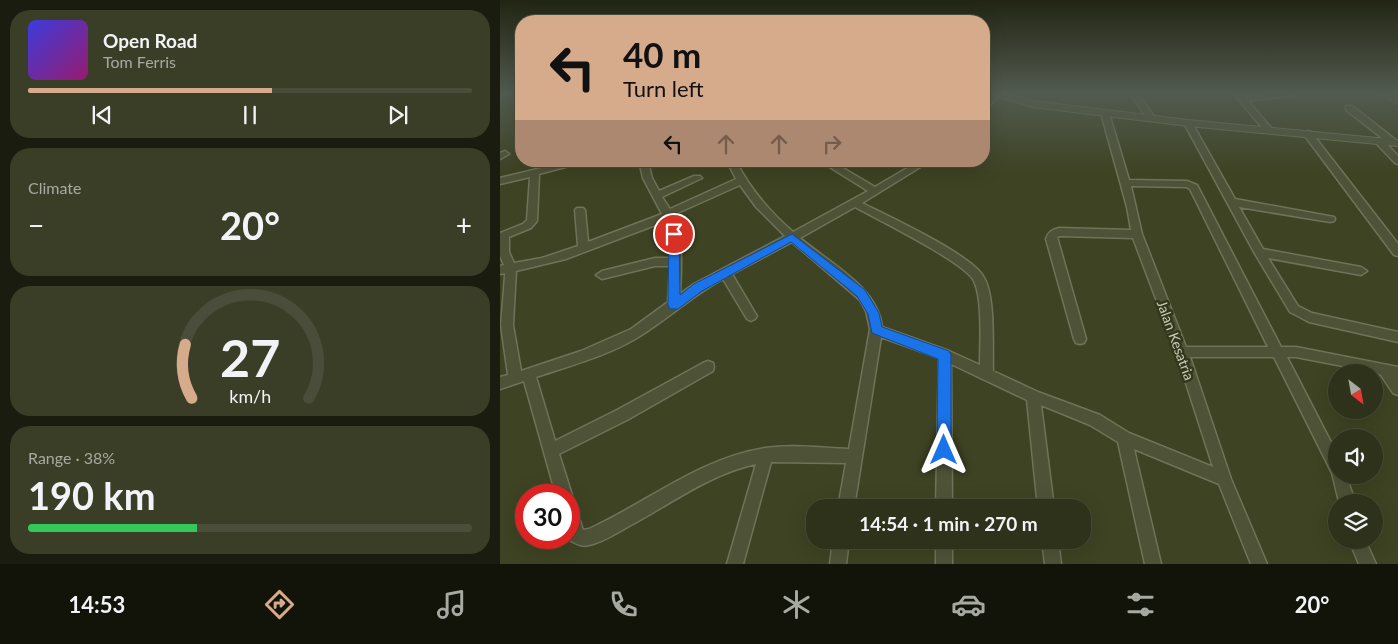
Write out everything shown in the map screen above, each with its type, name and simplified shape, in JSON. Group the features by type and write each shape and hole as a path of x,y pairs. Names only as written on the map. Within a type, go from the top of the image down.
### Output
{"street":[{"name":"Jalan Kesatria","path":"1107,119 1137,234 1182,352 1224,480 1259,564"},
{"path":"1161,119 1396,143"},
{"path":"1260,119 1268,129"},
{"path":"1365,119 1396,143"},
{"path":"1188,123 1290,304 1298,312 1309,316 1398,336"},
{"path":"1308,134 1398,252"},
{"path":"1380,141 1398,161"},
{"path":"500,182 560,167"},
{"path":"644,167 647,178 667,215 674,234 674,305"},
{"path":"736,167 740,181 757,202 792,237 861,293 874,313 876,330 847,499"},
{"path":"834,167 875,191"},
{"path":"500,383 613,344 635,334 698,288 855,203 916,167"},
{"path":"535,173 532,221 527,226 504,235 500,251 505,269 508,340 551,451 561,484"},
{"path":"656,196 697,178"},
{"path":"505,269 542,262 667,215 740,181"},
{"path":"1124,183 1187,184 1194,187 1328,451"},
{"path":"1231,202 1330,219"},
{"path":"855,203 960,261 978,275 981,285 986,339 986,374"},
{"path":"580,210 583,246"},
{"path":"1080,339 1051,239 1052,235 1059,232 1137,234"},
{"path":"1259,252 1360,271"},
{"path":"602,275 655,262 670,260 674,262"},
{"path":"725,273 751,316"},
{"path":"876,330 945,355 1034,396 1095,420 1124,438 1224,480"},
{"path":"1182,352 1296,352 1391,372 1398,389"},
{"path":"944,499 945,355"},
{"path":"551,451 708,367"},
{"path":"1034,396 1045,499"},
{"path":"1124,438 1153,564"},
{"path":"580,537 590,537 688,484 745,460 766,455 854,456"},
{"path":"735,564 766,455"},
{"path":"838,564 840,549"},
{"path":"944,549 944,564"},
{"path":"1051,549 1053,564"},
{"path":"1361,549 1368,564"}],"route":[{"path":"674,234 674,305 698,288 792,237 861,293 874,313 876,330 945,355 944,450"}]}
